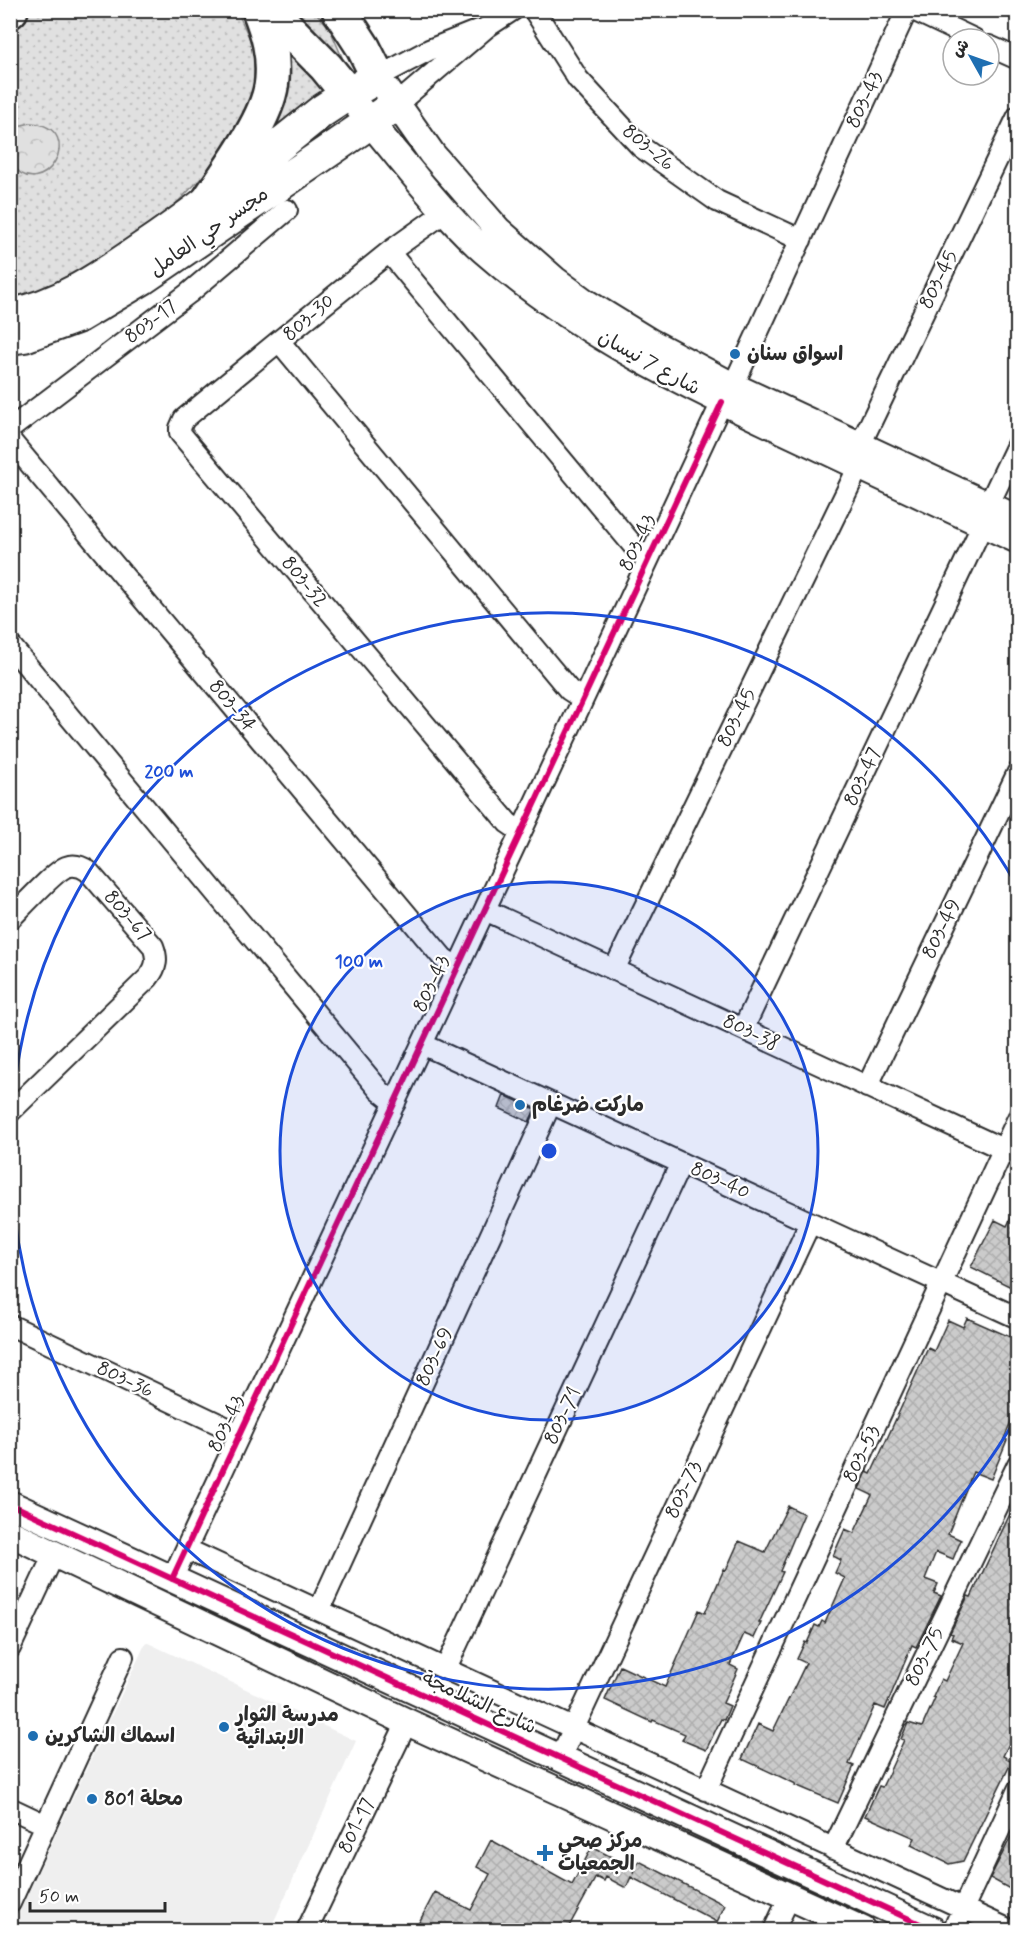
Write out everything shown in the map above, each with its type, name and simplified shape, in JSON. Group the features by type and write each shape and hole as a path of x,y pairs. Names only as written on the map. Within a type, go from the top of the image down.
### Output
{"highway":[{"path":"207,202 266,105 272,80 271,50 259,10"},
{"path":"270,10 326,67 348,94"},
{"path":"339,10 363,46 378,77"}],"main road":[{"name":"مجسر حي العامل","path":"16,326 45,304 93,282 173,228 322,111 378,77"},
{"name":"مجسر حي العامل","path":"16,326 79,316 143,278 397,104"}],"street":[{"path":"397,104 487,27 513,10"},
{"name":"803-26","path":"534,10 578,80 642,147 717,201 801,240"},
{"name":"803-43","path":"172,1580 907,10"},
{"path":"913,10 949,27"},
{"path":"378,77 429,50 487,27"},
{"path":"1001,52 1017,59"},
{"name":"شارع 7 نيسان","path":"378,77 432,154 498,230 585,302 727,394"},
{"name":"شارع 7 نيسان","path":"348,94 369,123 445,212 512,275 574,320 640,360 727,394 985,515 1017,540"},
{"name":"803-45","path":"614,970 860,456 1017,116"},
{"name":"803-17","path":"10,429 189,292 287,210"},
{"name":"803-30","path":"445,212 388,252 279,341 569,690 583,699"},
{"path":"388,252 648,560"},
{"name":"803-32","path":"279,341 184,419 180,433 508,823 521,832"},
{"name":"803-34","path":"10,440 443,958 458,968"},
{"name":"803-47","path":"744,1029 1017,442"},
{"name":"شارع 7 نيسان","path":"985,515 1017,519"},
{"path":"10,645 380,1091 395,1103"},
{"name":"803-49","path":"867,1087 1017,772"},
{"name":"803-67","path":"10,919 61,869 75,865 82,867 153,946 157,963 148,978 10,1112"},
{"name":"803-38","path":"485,910 1010,1152"},
{"name":"803-40","path":"422,1044 1017,1318"},
{"name":"803-69","path":"319,1610 551,1103"},
{"name":"803-53","path":"706,1790 941,1283 1010,1152 1017,1118"},
{"name":"803-71","path":"446,1668 681,1163"},
{"name":"803-73","path":"560,1758 810,1223"},
{"name":"803-36","path":"10,1325 240,1434"},
{"name":"803-75","path":"833,1849 1017,1464"},
{"name":"شارع الشلامجة","path":"10,1504 933,1930"},
{"path":"10,1533 407,1722 864,1930"},
{"path":"186,1549 1010,1930"},
{"path":"10,1648 54,1554"},
{"path":"10,1903 123,1657"},
{"name":"801-17","path":"307,1930 407,1722"},
{"path":"953,1930 1017,1790"},
{"path":"10,1808 46,1825"},
{"path":"774,1930 790,1896"}],"shaded area":[{"path":"146,1642 356,1741 270,1930 11,1930"}],"green space":[{"path":"32,11 237,11 254,48 254,93 215,164 152,228 84,273 10,302 10,29"},
{"path":"286,11 314,11 329,27 342,57 338,66"},
{"path":"286,45 329,89 260,146"},
{"path":"31,123 49,128 57,138 59,150 55,162 46,171 35,176 23,174 11,163 11,135 22,125"}],"building":[{"path":"504,1095 535,1109 529,1122 499,1108"},
{"path":"1017,1205 1017,1279 1013,1288 971,1267 995,1220 1007,1226"},
{"path":"967,1318 1017,1340 1017,1406 1004,1439 1007,1440 991,1479 973,1472 948,1534 961,1540 953,1559 936,1552 925,1579 938,1584 934,1593 941,1596 916,1647 912,1645 885,1709 875,1705 849,1764 854,1766 838,1803 742,1759 758,1724 773,1731 806,1663 797,1659 805,1642 807,1643 815,1625 819,1627 822,1621 825,1623 845,1578 835,1573 841,1560 833,1556 845,1529 854,1533 872,1495 859,1489 867,1472 871,1474 928,1348 934,1351 948,1320 963,1327"},
{"path":"1017,1499 1017,1727 1003,1756 1012,1761 963,1861 949,1864 911,1845 915,1838 865,1816 879,1786 882,1787 886,1779 904,1740 901,1739 908,1723 922,1727 941,1679 945,1681 963,1643 951,1638 953,1634 950,1633 968,1596 971,1597"},
{"path":"788,1506 804,1514 780,1571 783,1572 754,1638 744,1634 730,1665 738,1669 723,1703 730,1706 706,1750 682,1740 685,1734 653,1720 652,1722 605,1700 620,1666 665,1687 699,1610 705,1613 739,1541 765,1552"},
{"path":"1017,1825 1017,1893 990,1878"},
{"path":"491,1840 572,1885 592,1847 635,1869 633,1874 639,1861 725,1905 717,1922 631,1877 626,1888 606,1877 604,1881 596,1877 567,1930 415,1930 435,1892 471,1910 490,1874 477,1867"}],"cycle path":[{"path":"172,1579 722,402"},
{"path":"10,1504 933,1930"}],"place":[{"name":"اسواق سنان","path":"735,354"},
{"name":"ماركت ضرغام","path":"520,1105"},
{"name":"مدرسة الثوار الابتدائية","path":"224,1727"},
{"name":"اسماك الشاكرين","path":"33,1736"},
{"name":"محلة 801","path":"92,1799"},
{"name":"مركز صحي الجمعيات","path":"545,1853"}]}
